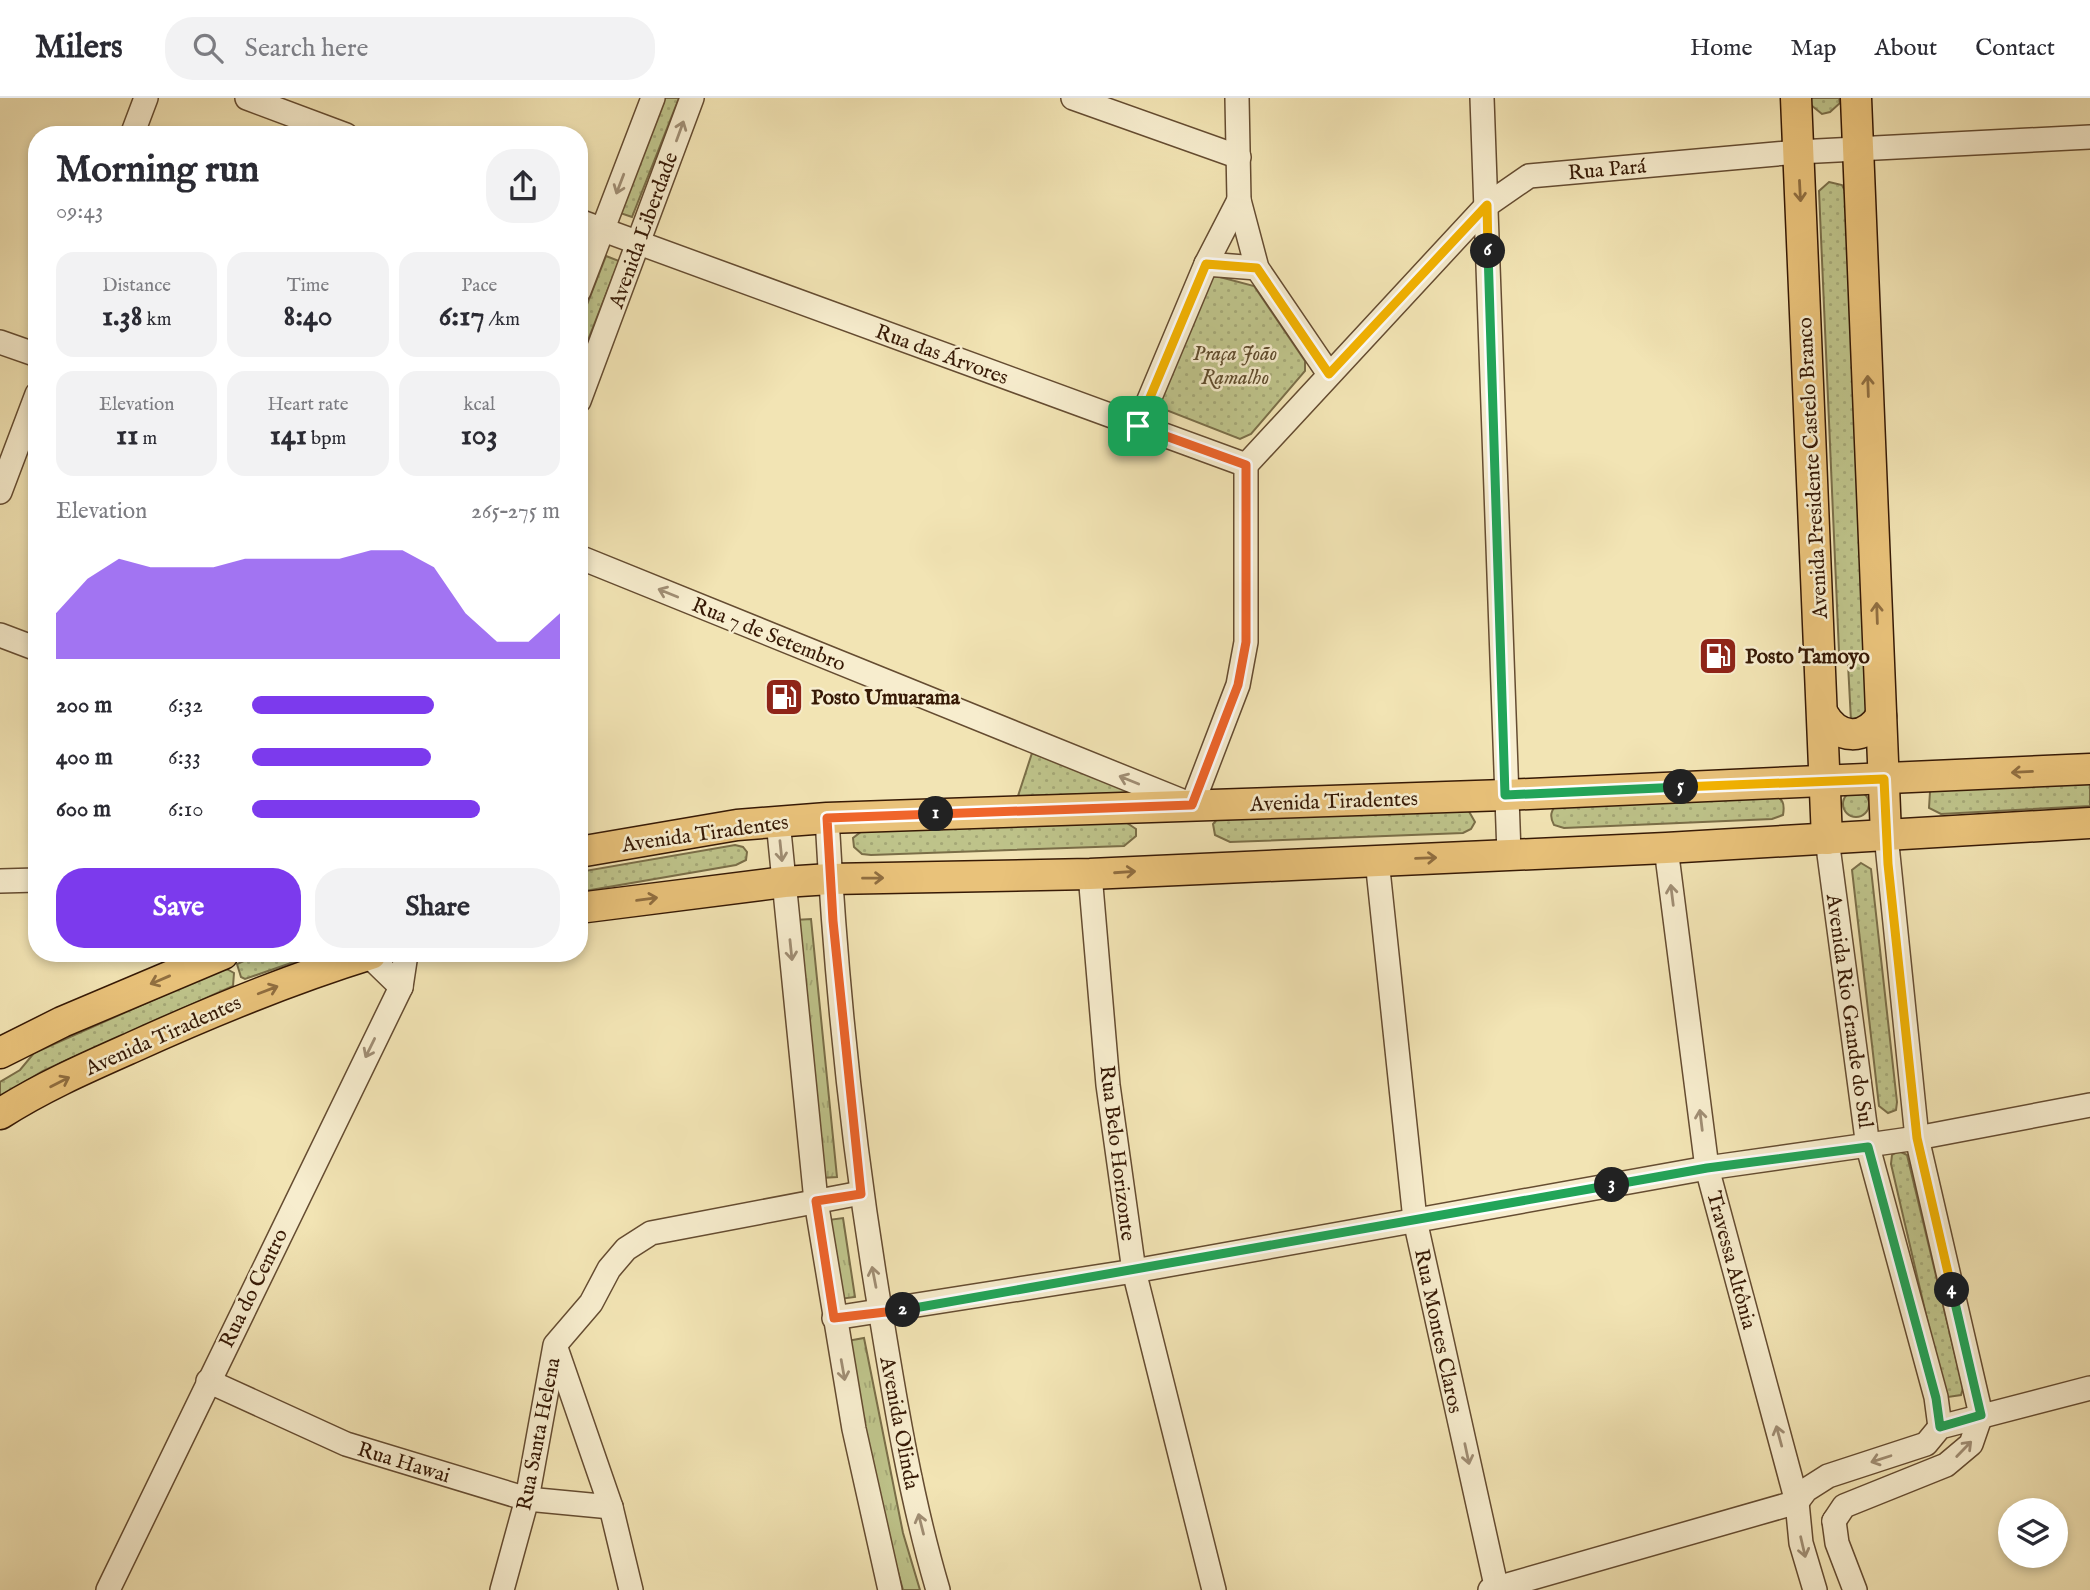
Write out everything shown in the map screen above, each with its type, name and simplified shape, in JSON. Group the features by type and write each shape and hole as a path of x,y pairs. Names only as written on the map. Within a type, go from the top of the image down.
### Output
{"main road":[{"name":"Avenida Presidente Castelo Branco","path":"1796,98 1824,714 1827,839"},
{"path":"1856,98 1886,835"},
{"path":"1824,714 1830,725 1852,736 1874,727 1881,716"},
{"name":"Avenida Tiradentes","path":"588,850 664,836 778,821 827,818 1505,795 2090,769"},
{"path":"588,907 785,882 830,879 1090,874 1666,848 2090,823"},
{"path":"0,1053 62,1022 204,962"},
{"name":"Avenida Tiradentes","path":"0,1114 93,1065 172,1030 281,985 346,962"}],"street":[{"path":"135,126 146,98"},
{"path":"247,98 322,126"},
{"name":"Avenida Liberdade","path":"588,267 653,98"},
{"path":"1073,98 1239,157"},
{"path":"1237,98 1239,200 1257,268 1329,374"},
{"path":"1482,98 1509,854"},
{"name":"Avenida Liberdade","path":"588,377 639,244 687,100"},
{"name":"Rua Pará","path":"1246,465 1487,205 1529,176 1798,152 2090,136"},
{"path":"1138,426 1206,264 1239,200"},
{"path":"588,225 602,230"},
{"name":"Rua das Árvores","path":"602,230 1246,465"},
{"path":"1206,264 1257,268"},
{"path":"0,342 28,352"},
{"path":"0,492 28,418"},
{"path":"1192,805 1238,685 1246,642 1246,465"},
{"name":"Rua 7 de Setembro","path":"588,561 1192,805"},
{"path":"0,635 28,646"},
{"name":"Avenida Olinda","path":"827,818 830,879 861,1194 898,1427 938,1590"},
{"path":"778,821 816,1201 854,1429 890,1590"},
{"path":"1855,1590 1837,1543 1834,1521 1844,1506 1946,1465 1971,1444 1981,1415 1917,1138 1886,835"},
{"name":"Avenida Rio Grande do Sul","path":"1827,839 1868,1147 1936,1398 1940,1427"},
{"name":"Travessa Altônia","path":"1666,848 1707,1168 1797,1502"},
{"name":"Rua Montes Claros","path":"1377,860 1415,1220 1494,1589"},
{"name":"Rua Belo Horizonte","path":"1090,874 1108,1085 1133,1271 1213,1590"},
{"path":"0,881 28,880"},
{"path":"377,962 401,987"},
{"name":"Rua do Centro","path":"108,1590 401,987 405,962"},
{"path":"834,1318 881,1313 1133,1271 1707,1168 1868,1147 2090,1105"},
{"name":"Rua Santa Helena","path":"502,1590 527,1499 555,1345 591,1303 617,1259 626,1249 651,1233 861,1194"},
{"path":"555,1345 611,1507 631,1590"},
{"name":"Rua Hawai","path":"208,1381 346,1444 527,1499 611,1507"},
{"path":"1494,1589 1797,1502 1806,1490 1828,1476 1926,1444 1940,1427 2090,1388"},
{"path":"1797,1502 1834,1521"},
{"path":"1797,1502 1801,1543 1815,1590"}],"green space":[{"path":"665,98 679,98 632,217 620,213"},
{"path":"1811,98 1839,98 1840,103 1830,112 1822,114 1811,105"},
{"path":"1829,182 1842,185 1845,191 1868,721 1851,721 1848,664 1839,652 1819,191"},
{"path":"606,256 619,261 588,340 588,302"},
{"name":"Praça João Ramalho","path":"1216,276 1254,286 1305,361 1305,371 1251,434 1240,439 1166,410 1160,401 1209,278"},
{"path":"1032,753 1131,789 1133,793 1018,796"},
{"path":"2090,777 2090,806 1941,814 1929,808 1930,792 1939,786"},
{"path":"1856,791 1865,795 1869,804 1865,813 1856,817 1847,813 1843,804 1847,795"},
{"path":"1773,794 1782,802 1784,811 1783,815 1772,819 1564,828 1554,825 1551,816 1558,803"},
{"path":"1467,808 1475,822 1471,829 1463,833 1230,842 1215,835 1213,824 1219,817"},
{"path":"1124,821 1136,829 1136,836 1124,846 871,855 862,854 854,847 853,838 862,831"},
{"path":"735,845 743,847 747,852 746,860 736,865 588,890 588,870"},
{"path":"1861,863 1871,869 1897,1102 1896,1110 1888,1113 1879,1106 1852,870"},
{"path":"811,919 837,1177 821,1178 795,920"},
{"path":"294,962 245,979 241,977 237,964"},
{"path":"225,968 234,973 233,986 43,1071 0,1097 0,1082 20,1070 34,1053"},
{"path":"1899,1151 1907,1155 1963,1388 1961,1395 1948,1397 1944,1392 1891,1164 1892,1155"},
{"path":"843,1218 855,1297 840,1299 828,1220"},
{"path":"864,1338 903,1533 920,1590 903,1590 888,1536 847,1341"}],"place":[{"name":"Posto Tamoyo","path":"1718,656"},
{"name":"Posto Umuarama","path":"784,697"}],"route":[{"path":"1487,205 1505,795 1884,779 1888,864 1917,1138 1981,1415 1940,1427 1936,1398 1868,1147 1707,1168 1133,1271 881,1313 834,1318 816,1201 861,1194 833,921 827,818 1192,805 1238,685 1246,642 1246,465 1138,426 1206,264 1257,268 1329,374 1487,205"}]}
